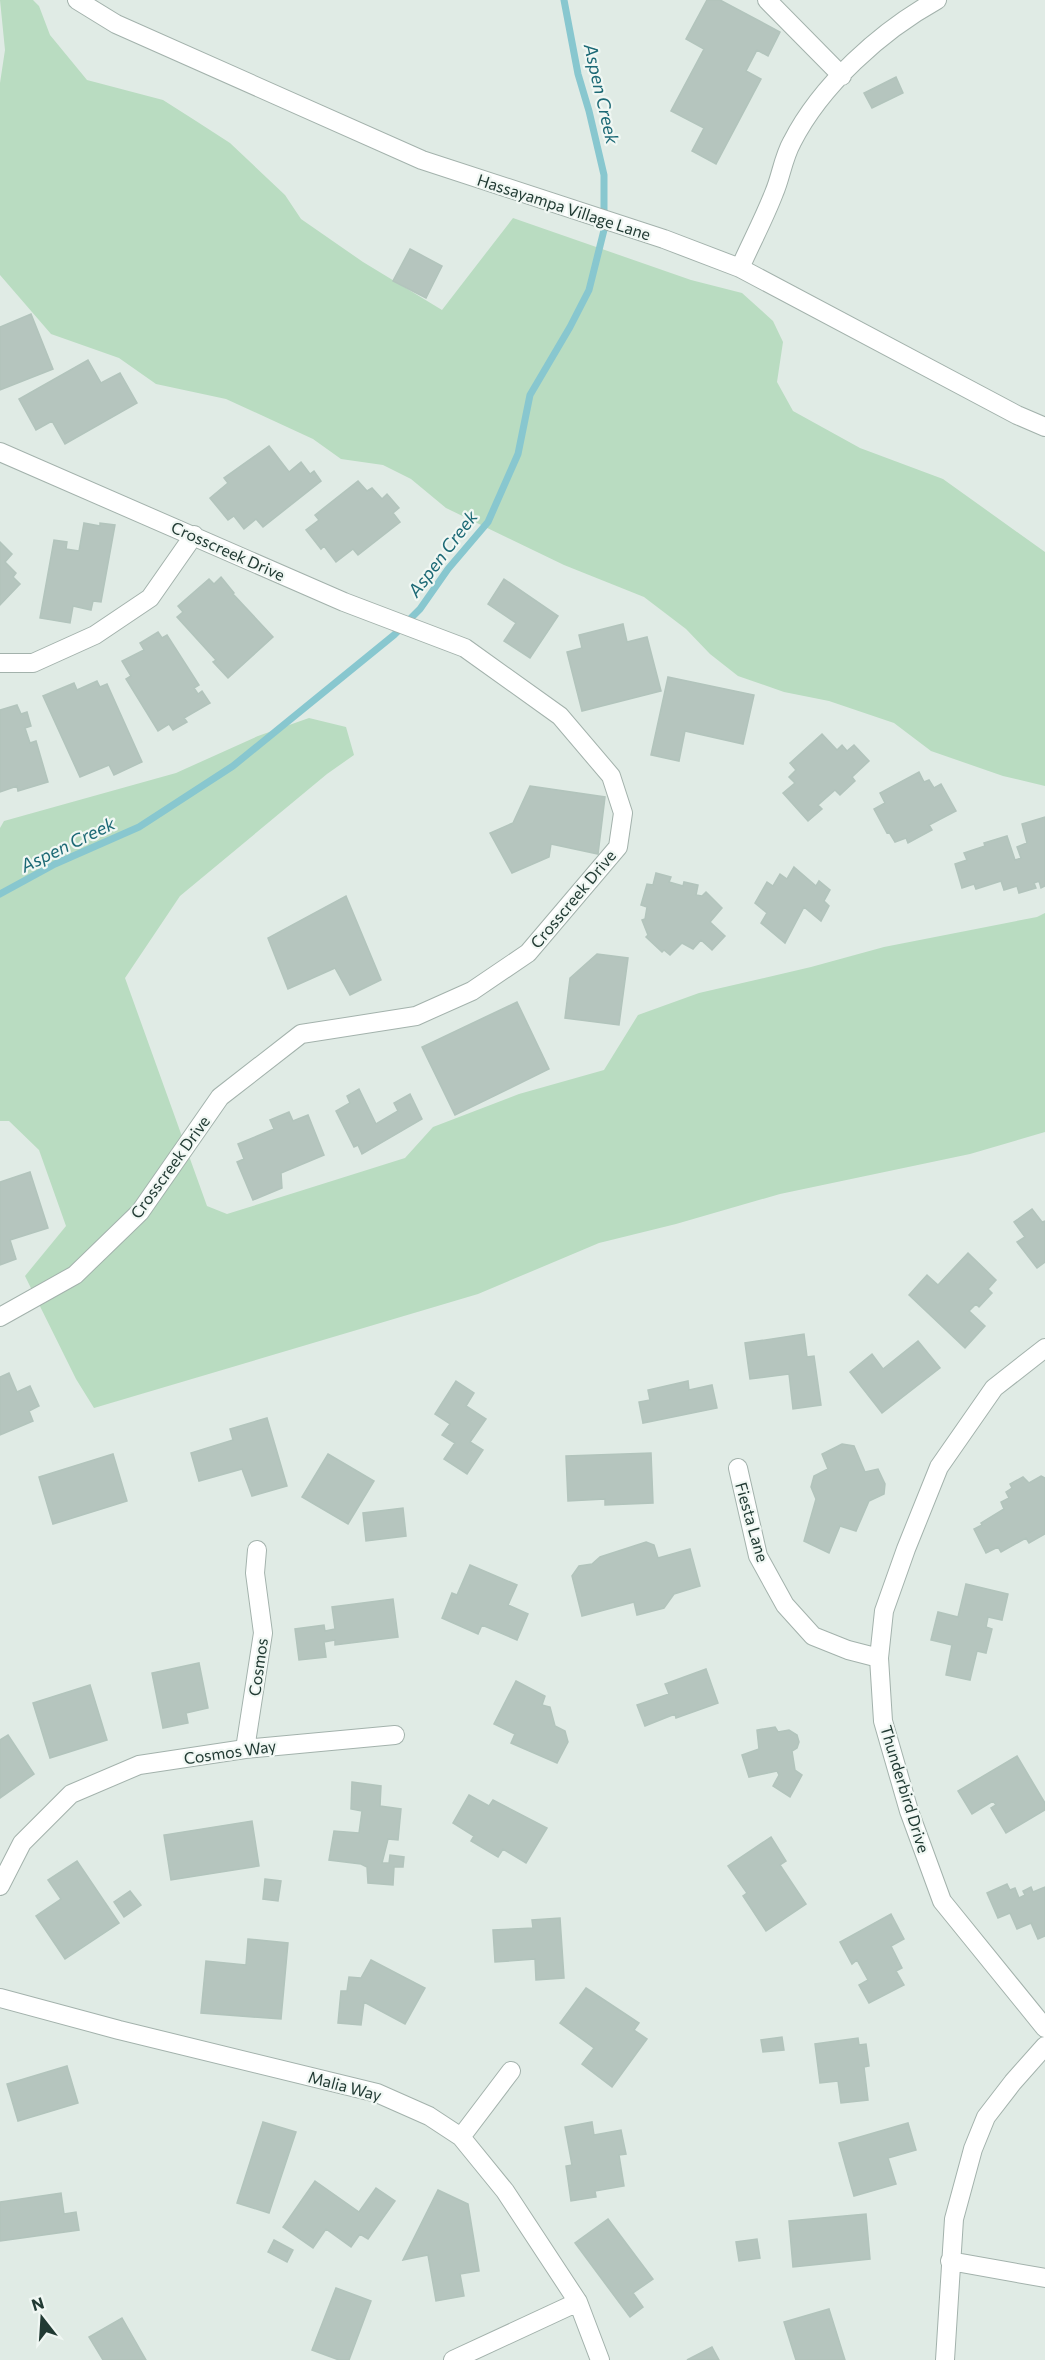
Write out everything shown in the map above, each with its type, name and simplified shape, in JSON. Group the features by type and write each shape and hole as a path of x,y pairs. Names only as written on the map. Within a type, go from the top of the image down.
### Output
{"street":[{"name":"Hassayampa Village Lane","path":"78,0 116,24 422,160 618,224 740,268 1017,415 1045,427"},
{"path":"767,0 842,76"},
{"path":"740,268 775,193 790,144 805,119 826,92 867,50 907,19 937,0"},
{"name":"Crosscreek Drive","path":"0,452 344,602 465,648 560,716 611,776 623,813 618,847 528,953 472,991 416,1016 301,1034 219,1097 140,1212 75,1275 0,1317"},
{"path":"0,663 33,663 95,635 150,598 194,535"},
{"name":"Thunderbird Drive","path":"1045,1348 994,1388 939,1467 884,1611 879,1658 883,1721 909,1811 942,1901 1045,2028"},
{"name":"Fiesta Lane","path":"738,1468 758,1556 785,1605 813,1636 848,1650 879,1658"},
{"name":"Cosmos","path":"245,1749 263,1633 255,1573 257,1550"},
{"name":"Cosmos Way","path":"0,1886 22,1843 71,1794 139,1765 245,1749 395,1735"},
{"name":"Malia Way","path":"0,1998 119,2031 377,2093 429,2116 461,2137 505,2191 578,2302 600,2360"},
{"path":"945,2360 954,2219 973,2149 986,2117 1045,2046"},
{"path":"461,2137 511,2071"},
{"path":"950,2261 1045,2278"},
{"path":"453,2360 578,2302"}],"green space":[{"path":"0,0 33,0 39,6 50,35 87,80 163,100 230,143 285,195 301,219 363,262 442,310 513,218 691,280 742,293 773,321 783,342 777,382 793,411 860,448 943,479 1045,552 1045,786 1003,776 931,751 894,723 829,701 784,692 738,676 710,654 686,629 644,597 564,565 446,508 411,479 383,465 341,459 313,439 226,399 156,384 119,358 51,334 0,275 0,83 5,50"},
{"path":"309,718 346,727 354,755 327,774 180,896 125,978 207,1206 227,1214 405,1158 433,1127 519,1094 604,1070 638,1015 699,993 884,947 1037,917 1045,913 1045,1132 970,1154 780,1194 599,1243 478,1294 94,1408 76,1379 25,1276 66,1226 39,1150 9,1121 0,1121 0,828 4,821 176,773 258,736"}],"building":[{"path":"707,0 720,0 780,32 768,56 757,50 746,71 761,79 716,164 692,151 704,128 671,111 704,49 686,39"},
{"path":"896,77 903,93 872,108 864,93"},
{"path":"410,249 442,266 426,298 393,281"},
{"path":"31,314 53,369 0,390 0,327"},
{"path":"88,360 101,383 120,373 137,403 65,444 52,421 36,430 19,399"},
{"path":"269,446 289,472 301,462 310,474 314,471 321,481 263,527 256,519 244,529 234,516 228,520 210,498 228,483 224,478"},
{"path":"358,481 367,491 372,488 382,499 387,494 399,508 393,513 400,522 358,555 353,549 336,562 324,546 321,549 306,530 319,520 315,515"},
{"path":"84,523 100,526 100,523 115,525 101,602 93,601 91,610 73,606 70,623 40,618 54,540 67,542 66,549 79,551"},
{"path":"0,542 12,554 5,562 16,573 13,577 20,584 0,605"},
{"path":"221,577 233,594 273,637 228,678 213,662 216,660 177,617 183,612 178,606 209,579 214,584"},
{"path":"504,579 558,616 530,658 504,641 516,623 488,604"},
{"path":"623,624 627,642 647,637 661,691 582,711 567,652 582,648 579,635"},
{"path":"158,632 162,638 167,635 199,685 194,688 198,694 202,691 210,703 184,718 187,722 173,730 169,724 158,731 126,679 131,676 122,661 144,650 140,643"},
{"path":"668,677 754,695 743,744 685,731 679,761 651,755"},
{"path":"97,681 100,687 107,684 142,762 114,775 109,765 80,777 43,696 74,683 77,690"},
{"path":"17,705 21,714 27,712 31,726 25,728 30,743 36,741 48,782 18,791 17,786 0,792 0,710"},
{"path":"822,734 837,750 842,745 847,751 854,745 869,761 852,777 855,781 840,795 835,790 818,805 822,809 808,821 783,793 795,783 789,777 796,770 790,763"},
{"path":"919,772 924,782 929,780 934,788 941,784 956,811 929,825 932,830 908,843 906,838 895,842 889,832 887,833 874,809 885,803 880,793"},
{"path":"530,786 605,797 598,854 551,844 549,857 512,873 490,833 513,823"},
{"path":"1045,817 1045,886 1041,888 1039,881 1034,883 1036,888 1019,893 1017,886 1004,890 1001,881 976,889 974,884 962,888 955,864 967,860 964,853 985,846 984,843 1007,836 1015,860 1021,858 1017,847 1027,843 1022,824"},
{"path":"794,867 816,886 819,881 830,890 824,901 829,906 821,921 804,907 785,943 761,923 767,913 755,903 767,882 773,886 780,874 787,879"},
{"path":"656,873 671,877 669,882 683,886 684,882 698,885 696,895 702,896 706,892 722,908 710,922 725,936 712,950 701,940 693,949 682,943 670,955 664,950 662,952 646,937 648,935 642,920 645,919 647,907 641,905 647,884 653,885"},
{"path":"346,896 381,980 350,995 335,968 288,989 268,938"},
{"path":"597,954 628,958 619,1025 565,1018 570,978"},
{"path":"517,1002 549,1069 455,1115 422,1047"},
{"path":"359,1089 376,1124 398,1111 394,1103 410,1094 422,1119 362,1154 358,1145 354,1147 336,1111 350,1103 347,1096"},
{"path":"289,1112 293,1121 308,1115 324,1155 281,1173 282,1188 253,1200 237,1162 244,1159 238,1144 274,1129 270,1120"},
{"path":"30,1172 48,1228 10,1240 16,1259 0,1265 0,1182"},
{"path":"1032,1209 1042,1222 1045,1221 1045,1262 1037,1268 1017,1242 1025,1237 1014,1222"},
{"path":"968,1253 996,1280 988,1289 992,1293 979,1307 976,1304 969,1311 985,1326 965,1348 909,1295 927,1275 938,1285"},
{"path":"804,1334 807,1357 814,1356 821,1405 793,1409 789,1374 750,1379 745,1343"},
{"path":"918,1341 940,1368 882,1413 850,1372 872,1354 883,1369"},
{"path":"9,1373 17,1392 30,1386 39,1406 29,1411 33,1421 0,1435 0,1377"},
{"path":"456,1381 474,1393 466,1406 486,1419 470,1442 483,1450 467,1474 444,1459 455,1443 442,1435 450,1424 435,1414"},
{"path":"688,1381 689,1390 712,1385 717,1408 643,1423 639,1402 650,1400 648,1390"},
{"path":"267,1418 287,1486 252,1496 242,1469 199,1481 191,1453 233,1440 230,1429"},
{"path":"842,1444 854,1446 865,1472 878,1469 885,1484 884,1494 869,1501 856,1531 840,1526 829,1553 804,1541 816,1499 811,1487 814,1476 828,1469 822,1454"},
{"path":"651,1453 653,1503 605,1505 605,1499 568,1501 566,1456"},
{"path":"113,1454 127,1501 53,1524 39,1477"},
{"path":"328,1454 374,1481 348,1524 302,1497"},
{"path":"1041,1476 1045,1478 1045,1534 1029,1543 1026,1538 1001,1552 998,1547 986,1553 974,1529 1004,1509 1001,1502 1009,1498 1006,1492 1012,1488 1010,1484 1023,1477 1029,1483"},
{"path":"403,1508 406,1536 366,1541 363,1513"},
{"path":"646,1542 654,1545 658,1558 690,1549 700,1586 674,1594 664,1608 637,1615 634,1602 582,1616 572,1576 579,1566 592,1564 600,1557"},
{"path":"470,1565 517,1585 508,1605 528,1614 517,1640 482,1625 478,1634 442,1618 452,1593 457,1595"},
{"path":"966,1584 1008,1594 1002,1620 988,1617 986,1627 992,1629 986,1653 977,1651 970,1680 946,1675 952,1645 931,1640 938,1612 958,1617"},
{"path":"393,1599 398,1637 335,1645 335,1640 324,1642 326,1657 299,1660 295,1629 324,1625 325,1631 335,1629 332,1607"},
{"path":"199,1663 208,1708 186,1713 188,1723 163,1728 152,1673"},
{"path":"706,1669 718,1703 676,1718 675,1714 645,1726 637,1705 669,1694 665,1684"},
{"path":"516,1681 545,1696 542,1705 550,1707 555,1726 565,1731 568,1742 557,1763 511,1743 515,1734 494,1724"},
{"path":"90,1685 107,1740 50,1758 33,1703"},
{"path":"775,1727 778,1732 789,1730 797,1735 799,1742 797,1748 792,1751 795,1770 802,1775 790,1797 773,1786 779,1775 777,1771 749,1777 742,1755 759,1749 757,1730"},
{"path":"8,1735 34,1774 0,1798 0,1740"},
{"path":"1017,1756 1045,1803 1045,1810 1006,1833 991,1808 996,1805 993,1801 972,1814 958,1791"},
{"path":"352,1782 381,1786 380,1806 401,1809 398,1840 388,1839 382,1863 389,1863 390,1855 404,1857 403,1867 394,1867 393,1885 368,1883 367,1867 361,1864 329,1860 334,1831 359,1833 362,1811 351,1809"},
{"path":"469,1795 489,1806 493,1800 547,1828 526,1863 503,1849 498,1857 471,1841 474,1836 453,1823"},
{"path":"252,1821 259,1866 171,1880 164,1835"},
{"path":"771,1837 786,1861 780,1865 806,1904 766,1931 743,1896 747,1893 728,1866"},
{"path":"77,1861 119,1923 65,1959 36,1916 61,1899 48,1880"},
{"path":"265,1879 281,1881 278,1901 263,1899"},
{"path":"1007,1884 1010,1890 1015,1888 1019,1898 1025,1895 1023,1891 1031,1887 1033,1892 1045,1887 1045,1936 1038,1939 1031,1923 1017,1929 1010,1913 998,1918 987,1893"},
{"path":"130,1891 141,1905 124,1917 114,1902"},
{"path":"891,1914 904,1939 891,1946 902,1968 896,1971 904,1985 869,2003 859,1985 868,1980 857,1960 852,1964 840,1942"},
{"path":"560,1918 564,1978 536,1980 535,1959 495,1962 493,1930 533,1928 532,1920"},
{"path":"248,1939 288,1943 281,2019 201,2013 206,1961 246,1965"},
{"path":"371,1960 425,1988 405,2024 364,2002 361,2025 338,2023 341,1991 347,1991 349,1977 361,1978"},
{"path":"586,1988 639,2023 634,2030 647,2039 612,2087 582,2064 594,2048 560,2023"},
{"path":"782,2037 784,2050 763,2052 761,2040"},
{"path":"858,2038 859,2045 866,2044 869,2066 864,2067 868,2100 841,2103 838,2081 820,2083 815,2044"},
{"path":"67,2066 78,2103 18,2121 7,2084"},
{"path":"263,2122 296,2132 269,2213 237,2203"},
{"path":"592,2122 594,2135 621,2130 626,2154 619,2155 624,2186 595,2191 596,2197 571,2201 566,2166 572,2165 565,2127"},
{"path":"908,2123 916,2150 888,2158 896,2184 854,2196 839,2143"},
{"path":"315,2181 359,2212 376,2188 395,2201 368,2239 360,2234 351,2247 326,2229 313,2248 283,2227"},
{"path":"438,2190 468,2204 479,2271 460,2274 464,2296 436,2301 428,2255 403,2260"},
{"path":"61,2193 64,2214 76,2212 79,2230 0,2241 0,2202"},
{"path":"866,2214 870,2259 793,2267 789,2221"},
{"path":"608,2219 653,2279 633,2293 643,2307 630,2317 575,2243"},
{"path":"757,2239 760,2258 739,2261 736,2242"},
{"path":"274,2240 293,2250 287,2262 268,2252"},
{"path":"336,2288 371,2301 349,2360 339,2360 312,2350"},
{"path":"829,2309 845,2360 796,2360 784,2322"},
{"path":"122,2318 146,2360 103,2360 89,2337"},
{"path":"712,2347 719,2360 687,2360"}],"waterway":[{"name":"Aspen Creek","path":"0,894 55,864 139,827 233,766 394,635 420,609 448,569 488,522 518,454 530,395 589,290 604,230 604,175 578,74 564,0"}]}
